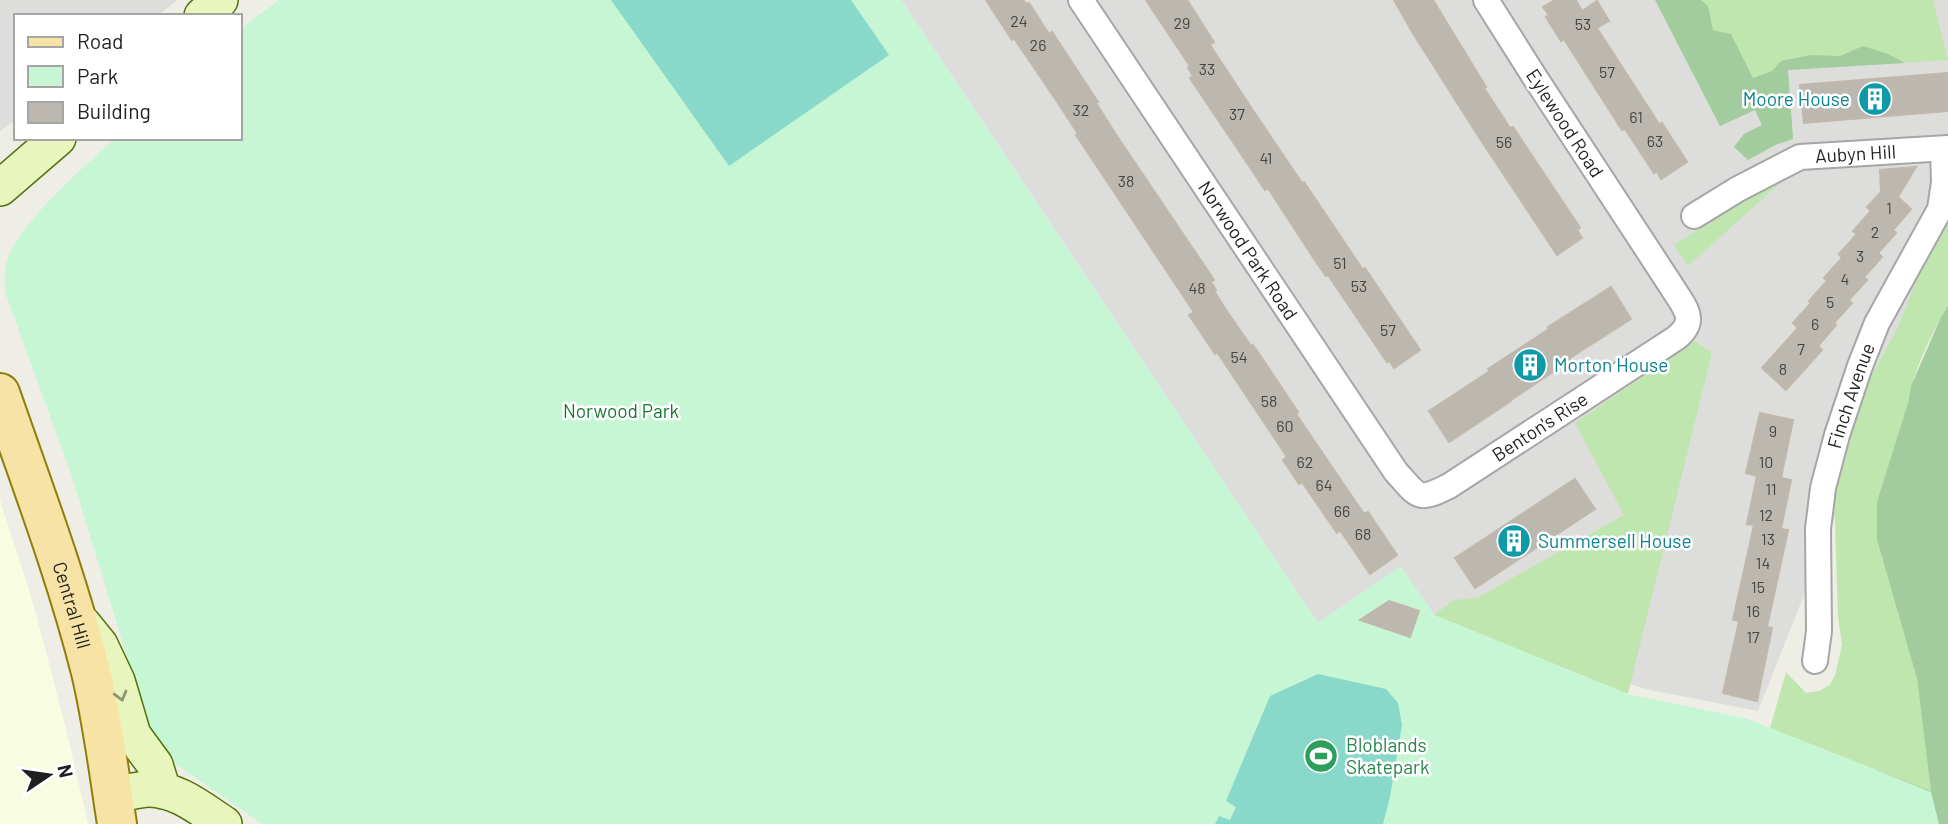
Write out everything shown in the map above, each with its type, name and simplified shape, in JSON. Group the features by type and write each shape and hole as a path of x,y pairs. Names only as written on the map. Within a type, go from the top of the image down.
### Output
{"main road":[{"name":"Central Hill","path":"0,393 76,617 101,716 115,810"}],"street":[{"path":"204,14 220,0"},
{"name":"Norwood Park Road","path":"1081,0 1396,472 1421,496"},
{"name":"Eylewood Road","path":"1486,0 1645,244 1687,313 1689,324"},
{"path":"0,188 56,140"},
{"name":"Aubyn Hill","path":"1694,216 1738,189 1800,157 1945,148"},
{"name":"Finch Avenue","path":"1815,661 1819,608 1818,529 1823,488 1837,435 1873,334 1940,209 1945,148"},
{"name":"Benton's Rise","path":"1421,496 1449,486 1676,338 1689,324"},
{"path":"76,617 100,645 117,681 133,735 155,765 163,791"},
{"path":"115,810 148,789 174,793 224,824"}],"shaded area":[{"path":"0,0 178,0 160,14 14,14 14,121 0,131"},
{"path":"611,0 851,0 889,55 729,166"},
{"path":"901,0 1948,0 1948,232 1758,711 1645,689 1434,615 1401,567 1318,623"},
{"path":"0,500 30,593 88,824 0,824"},
{"name":"Bloblands Skatepark","path":"1318,674 1386,689 1398,703 1402,725 1383,824 1215,824 1219,816 1230,820 1236,807 1226,801 1270,696"}],"green space":[{"name":"Norwood Park","path":"279,0 901,0 1318,623 1401,566 1434,615 1628,694 1748,719 1931,792 1939,824 262,824 174,763 144,725 121,637 72,477 5,292 7,260 26,228 55,195 113,140 242,140 242,28"},
{"path":"1655,0 1933,0 1948,60 1788,70 1793,139 1775,145 1748,160 1734,147 1744,134 1762,125 1755,110 1720,126"},
{"path":"1655,0 1701,0 1708,6 1713,30 1731,34 1753,78 1772,71 1781,61 1810,55 1840,56 1863,46 1905,63 1788,70 1793,139 1775,145 1748,160 1734,147 1744,134 1762,125 1755,110 1720,126"},
{"path":"1782,176 1788,176 1688,266 1674,245"},
{"path":"1948,203 1948,306 1929,340 1910,392 1877,540 1917,679 1932,792 1770,728 1786,672 1806,693 1819,691 1830,685 1835,675 1842,645 1838,617 1834,493 1865,388 1897,329"},
{"path":"1948,306 1948,824 1778,824 1876,770 1931,791 1917,679 1877,540 1877,502 1911,386"},
{"path":"1695,341 1712,353 1628,694 1434,615 1454,600 1477,598 1624,515 1575,423"}],"building":[{"path":"986,0 1023,0 1026,4 1029,3 1049,34 1052,32 1115,133 1214,280 1211,282 1216,290 1214,291 1228,313 1262,358 1298,412 1296,414 1364,514 1368,512 1397,555 1370,574 1340,530 1337,533 1302,482 1299,484 1283,460 1287,457 1189,315 1194,312 1076,135 1078,134 1062,109"},
{"path":"1146,0 1187,0 1214,42 1210,45 1256,115 1420,350 1394,368 1390,361 1387,362 1328,275 1326,276 1316,262 1268,188 1265,190 1190,78 1193,76 1188,68 1190,66"},
{"path":"1394,0 1433,0 1486,87 1484,88 1580,228 1577,230 1582,238 1557,255 1484,145"},
{"path":"1555,0 1576,0 1582,11 1597,1 1609,21 1597,28 1687,162 1661,179 1657,171 1654,173 1625,129 1622,130 1564,39 1561,41 1546,17 1549,15 1543,7"},
{"name":"Moore House","path":"1947,73 1948,111 1804,123 1800,85"},
{"path":"1916,167 1898,197 1911,209 1893,230 1896,233 1878,253 1882,257 1864,277 1867,280 1848,301 1852,303 1818,346 1822,350 1786,390 1762,368 1798,328 1793,323 1827,281 1824,278 1842,258 1839,254 1857,234 1853,231 1871,211 1867,207 1881,192 1880,170"},
{"name":"Morton House","path":"1611,287 1631,319 1449,442 1429,411 1490,371 1488,369 1549,329 1548,327"},
{"path":"1760,413 1793,420 1781,478 1791,480 1781,529 1788,530 1767,627 1772,628 1757,701 1723,693 1739,621 1733,620 1754,525 1747,524 1757,476 1746,473"},
{"name":"Summersell House","path":"1575,479 1595,509 1475,588 1455,558"},
{"path":"1389,601 1419,611 1410,637 1360,620"}],"place":[{"name":"Moore House","path":"1875,99"},
{"name":"Morton House","path":"1530,365"},
{"name":"Summersell House","path":"1514,541"},
{"name":"Bloblands Skatepark","path":"1321,756"}]}
